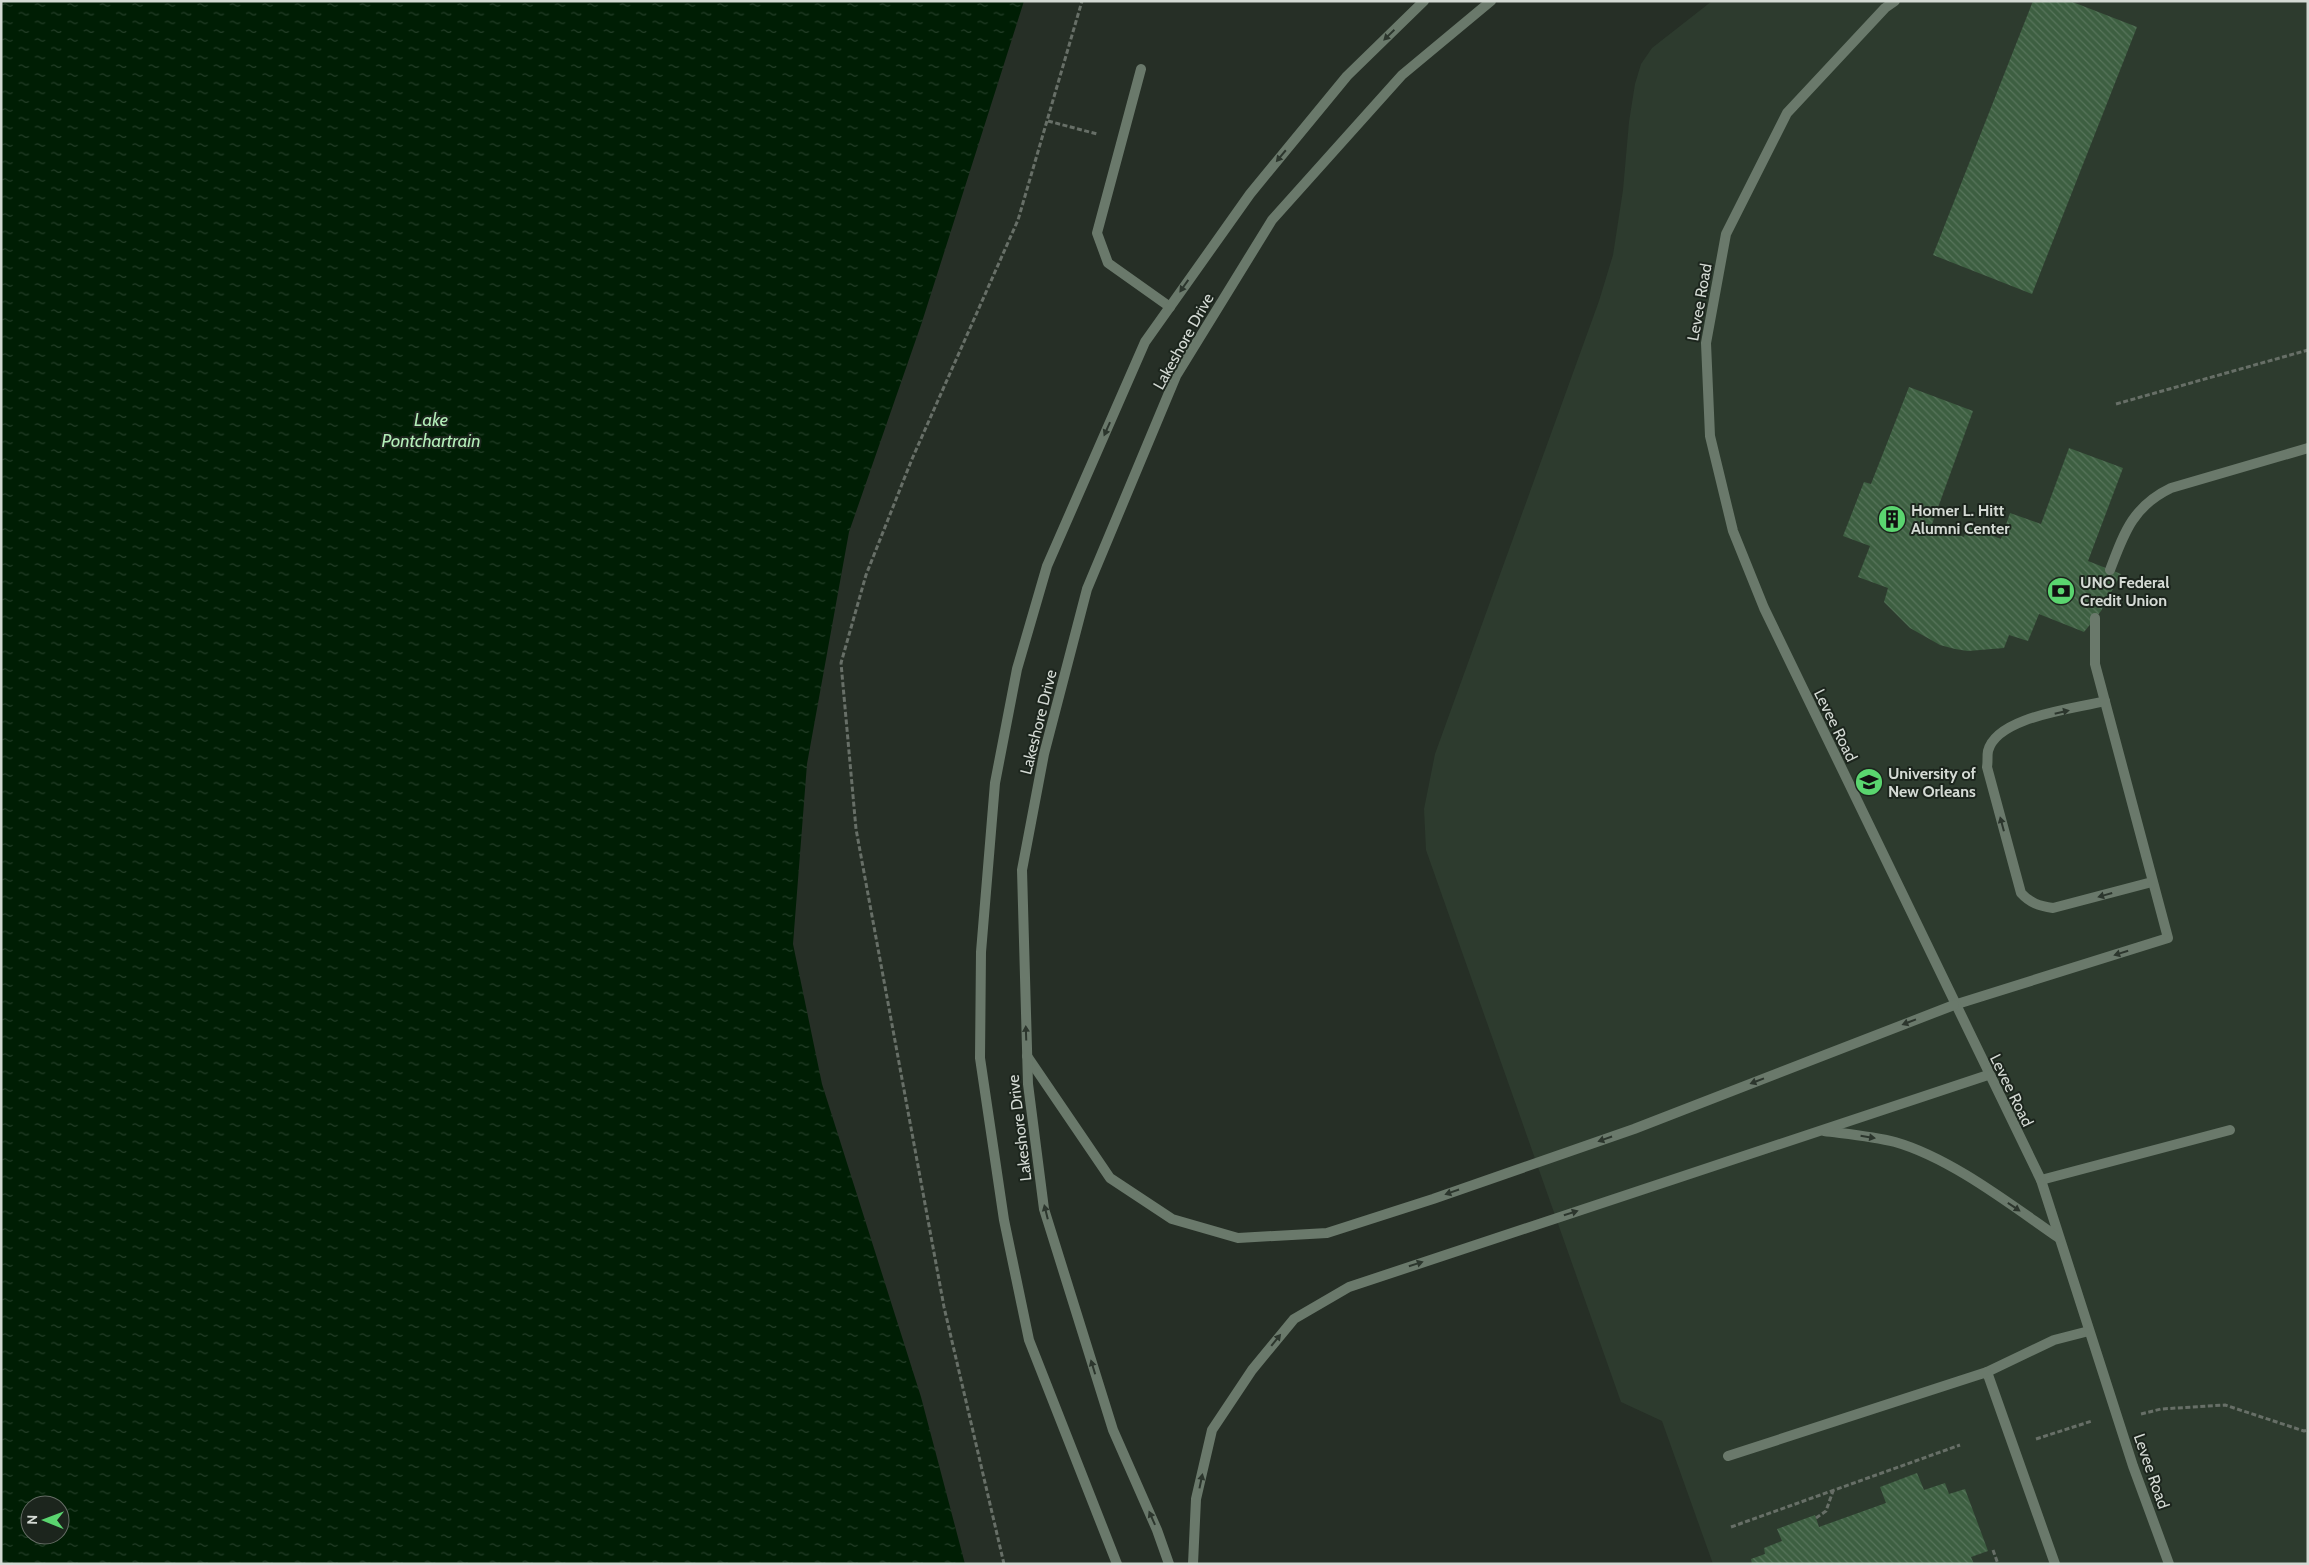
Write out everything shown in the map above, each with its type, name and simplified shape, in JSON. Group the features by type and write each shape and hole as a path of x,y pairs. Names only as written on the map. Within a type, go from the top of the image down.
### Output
{"street":[{"name":"Lakeshore Drive","path":"1117,1564 1029,1340 1004,1220 980,1058 981,952 995,783 1017,669 1047,566 1145,342 1250,194 1347,76 1424,1"},
{"name":"Lakeshore Drive","path":"1169,1564 1158,1530 1113,1430 1044,1209 1028,1084 1022,870 1044,754 1087,588 1176,376 1272,220 1402,74 1491,1"},
{"name":"Levee Road","path":"1896,1 1885,8 1788,112 1726,234 1706,343 1710,436 1734,531 1764,608 1988,1076 2041,1180 2089,1331 2169,1564"},
{"path":"1141,69 1097,233 1108,263 1170,307"},
{"path":"2110,570 2132,520 2153,497 2171,488 2308,448"},
{"path":"1027,1056 1110,1178 1172,1219 1238,1238 1327,1233 1433,1199 1634,1129 1954,1005 2168,938 2095,664 2095,618"},
{"path":"2105,701 2017,722 2003,730 1988,751 1988,767 2021,893 2028,901 2041,907 2052,908 2152,882"},
{"path":"1193,1564 1196,1499 1212,1430 1252,1370 1294,1319 1349,1287 1988,1076"},
{"path":"2041,1180 2230,1130"},
{"path":"1820,1131 1896,1142 1930,1156 1970,1178 2059,1238"},
{"path":"1728,1456 1987,1372 2054,1340 2089,1331"},
{"path":"1987,1372 2056,1564"}],"path":[{"path":"1004,1564 944,1307 858,839 841,663 866,575 912,459 1018,220 1082,1"},
{"path":"1048,121 1122,141"},
{"path":"2116,404 2308,350"},
{"path":"2014,1446 2095,1420 2099,1428 2161,1408 2225,1405 2304,1431 2308,1430"},
{"path":"1731,1527 1960,1444"},
{"path":"1816,1518 1826,1511 1833,1491"},
{"path":"1993,1550 1998,1564"}],"shaded area":[{"name":"University of New Orleans","path":"1712,1 2308,1 2308,1564 1713,1564 1662,1421 1621,1402 1426,850 1424,809 1435,754 1599,301 1613,255 1623,190 1629,122 1635,84 1641,64 1652,48"}],"water":[{"name":"Lake Pontchartrain","path":"1,1 1024,1 922,322 849,532 807,764 793,944 822,1084 921,1397 965,1564 1,1564"}],"building":[{"path":"2033,1 2070,1 2137,27 2032,294 1933,255"},
{"name":"Homer L. Hitt Alumni Center","path":"1909,387 1973,411 1932,524 1964,537 1967,526 2001,539 2010,513 2041,524 2069,448 2123,468 2088,561 2121,574 2101,611 2084,632 2039,614 2028,641 2009,635 2004,648 1968,651 1955,649 1940,645 1910,628 1884,602 1888,588 1858,577 1870,546 1843,536 1864,482 1871,484"},
{"path":"1917,1473 1924,1490 1945,1483 1949,1494 1965,1489 1988,1551 1971,1557 1974,1564 1752,1564 1751,1559 1765,1554 1764,1548 1782,1541 1777,1529 1815,1515 1819,1527 1886,1503 1880,1487"}],"place":[{"name":"Homer L. Hitt Alumni Center","path":"1892,519"},
{"name":"UNO Federal Credit Union","path":"2061,591"},
{"name":"University of New Orleans","path":"1869,782"}]}
